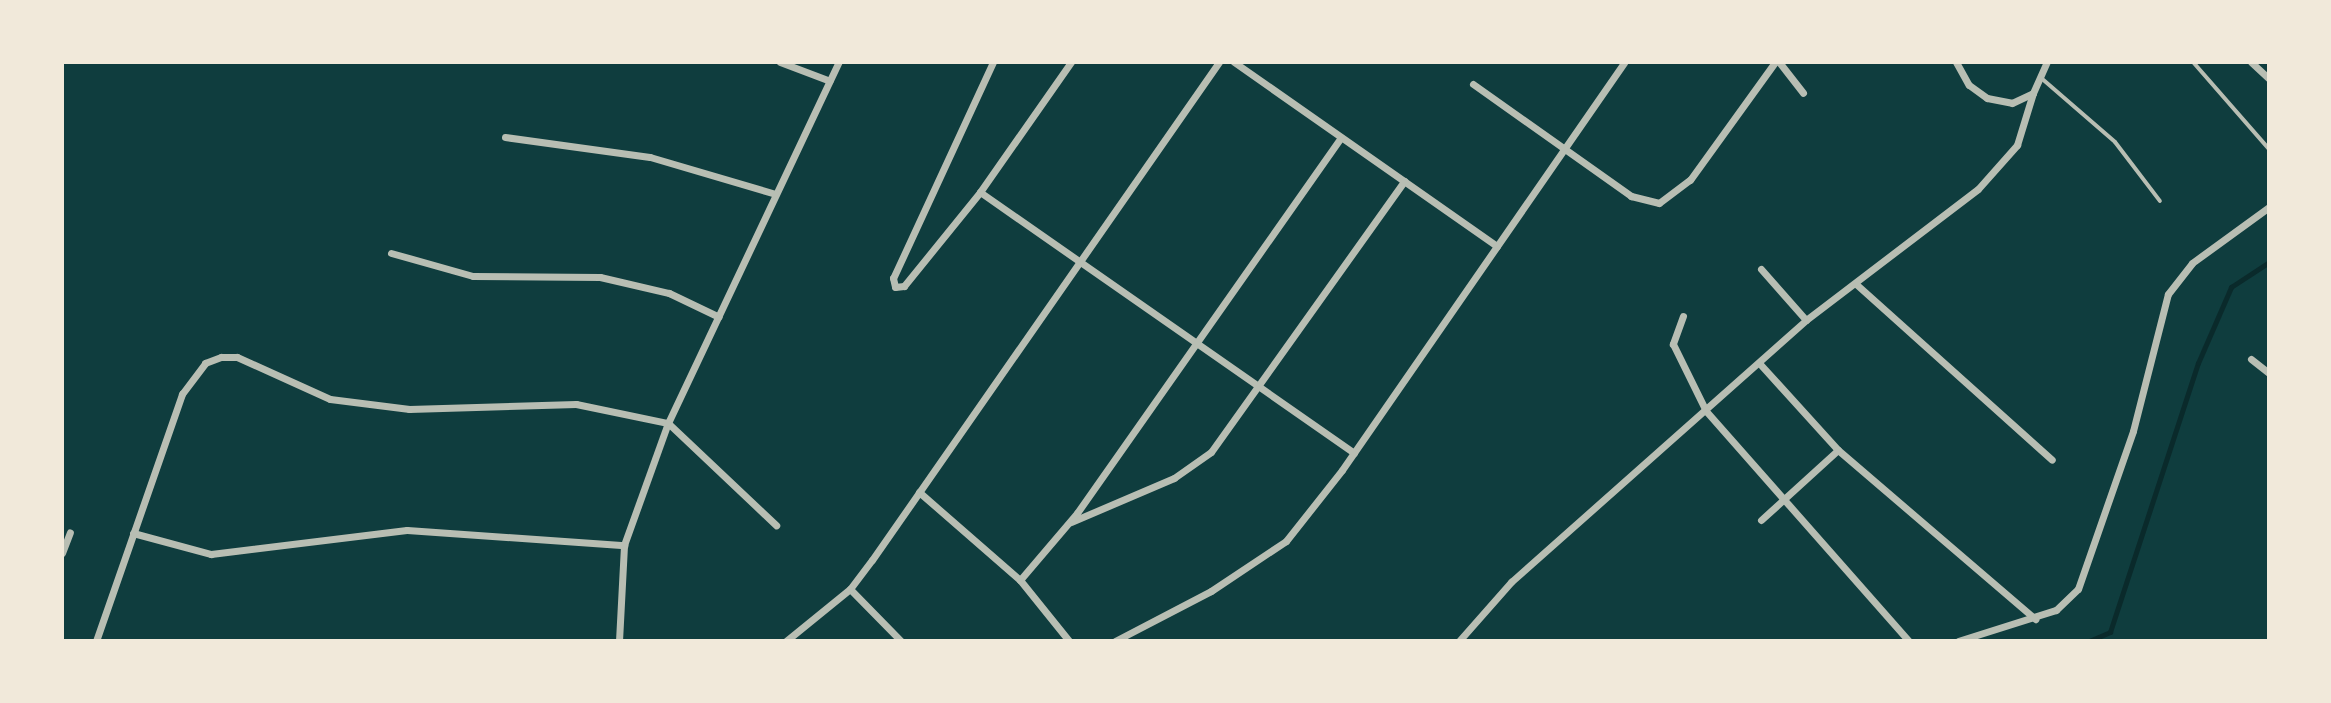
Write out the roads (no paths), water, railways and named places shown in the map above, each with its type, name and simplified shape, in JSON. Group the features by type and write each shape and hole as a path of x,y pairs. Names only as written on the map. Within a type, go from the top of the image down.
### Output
{"street":[{"path":"780,62 830,81"},
{"path":"619,641 624,545 668,423 839,62"},
{"path":"993,62 893,278 895,287 904,286 980,192 1071,62"},
{"path":"786,641 850,589 1219,62"},
{"path":"1234,62 1497,246"},
{"path":"1115,641 1211,591 1286,541 1354,453 1624,62"},
{"path":"1473,84 1631,196 1659,203 1690,180 1777,62 1803,93"},
{"path":"1956,62 1969,85 1987,98 2012,103 2033,93"},
{"path":"1459,641 1511,582 1806,320 1978,189 2017,145 2033,93 2047,62"},
{"path":"2251,62 2269,79"},
{"path":"505,137 650,157 776,194"},
{"path":"1020,580 1069,523 1341,137"},
{"path":"1069,523 1193,467 1211,452 1404,181"},
{"path":"980,192 1354,453"},
{"path":"1958,641 2056,610 2078,589 2133,431 2154,334 2175,280 2269,207"},
{"path":"391,253 473,276 600,277 669,293 719,317"},
{"path":"1761,269 1806,320"},
{"path":"1856,284 2052,460"},
{"path":"1683,316 1673,344 1706,411 1909,641"},
{"path":"96,641 182,394 205,363 221,357 237,357 330,399 409,409 576,404 668,423 776,525"},
{"path":"2251,359 2269,373"},
{"path":"1760,364 1838,450 2035,619"},
{"path":"1761,520 1838,450"},
{"path":"919,492 1020,580 1069,641"},
{"path":"133,533 211,554 407,530 624,545"},
{"path":"62,553 70,532"},
{"path":"850,589 901,641"}],"lane":[{"path":"2193,62 2269,149"},
{"path":"2040,77 2115,142 2160,201"}],"waterway":[{"path":"2089,641 2110,632 2198,363 2231,287 2269,262"}]}
